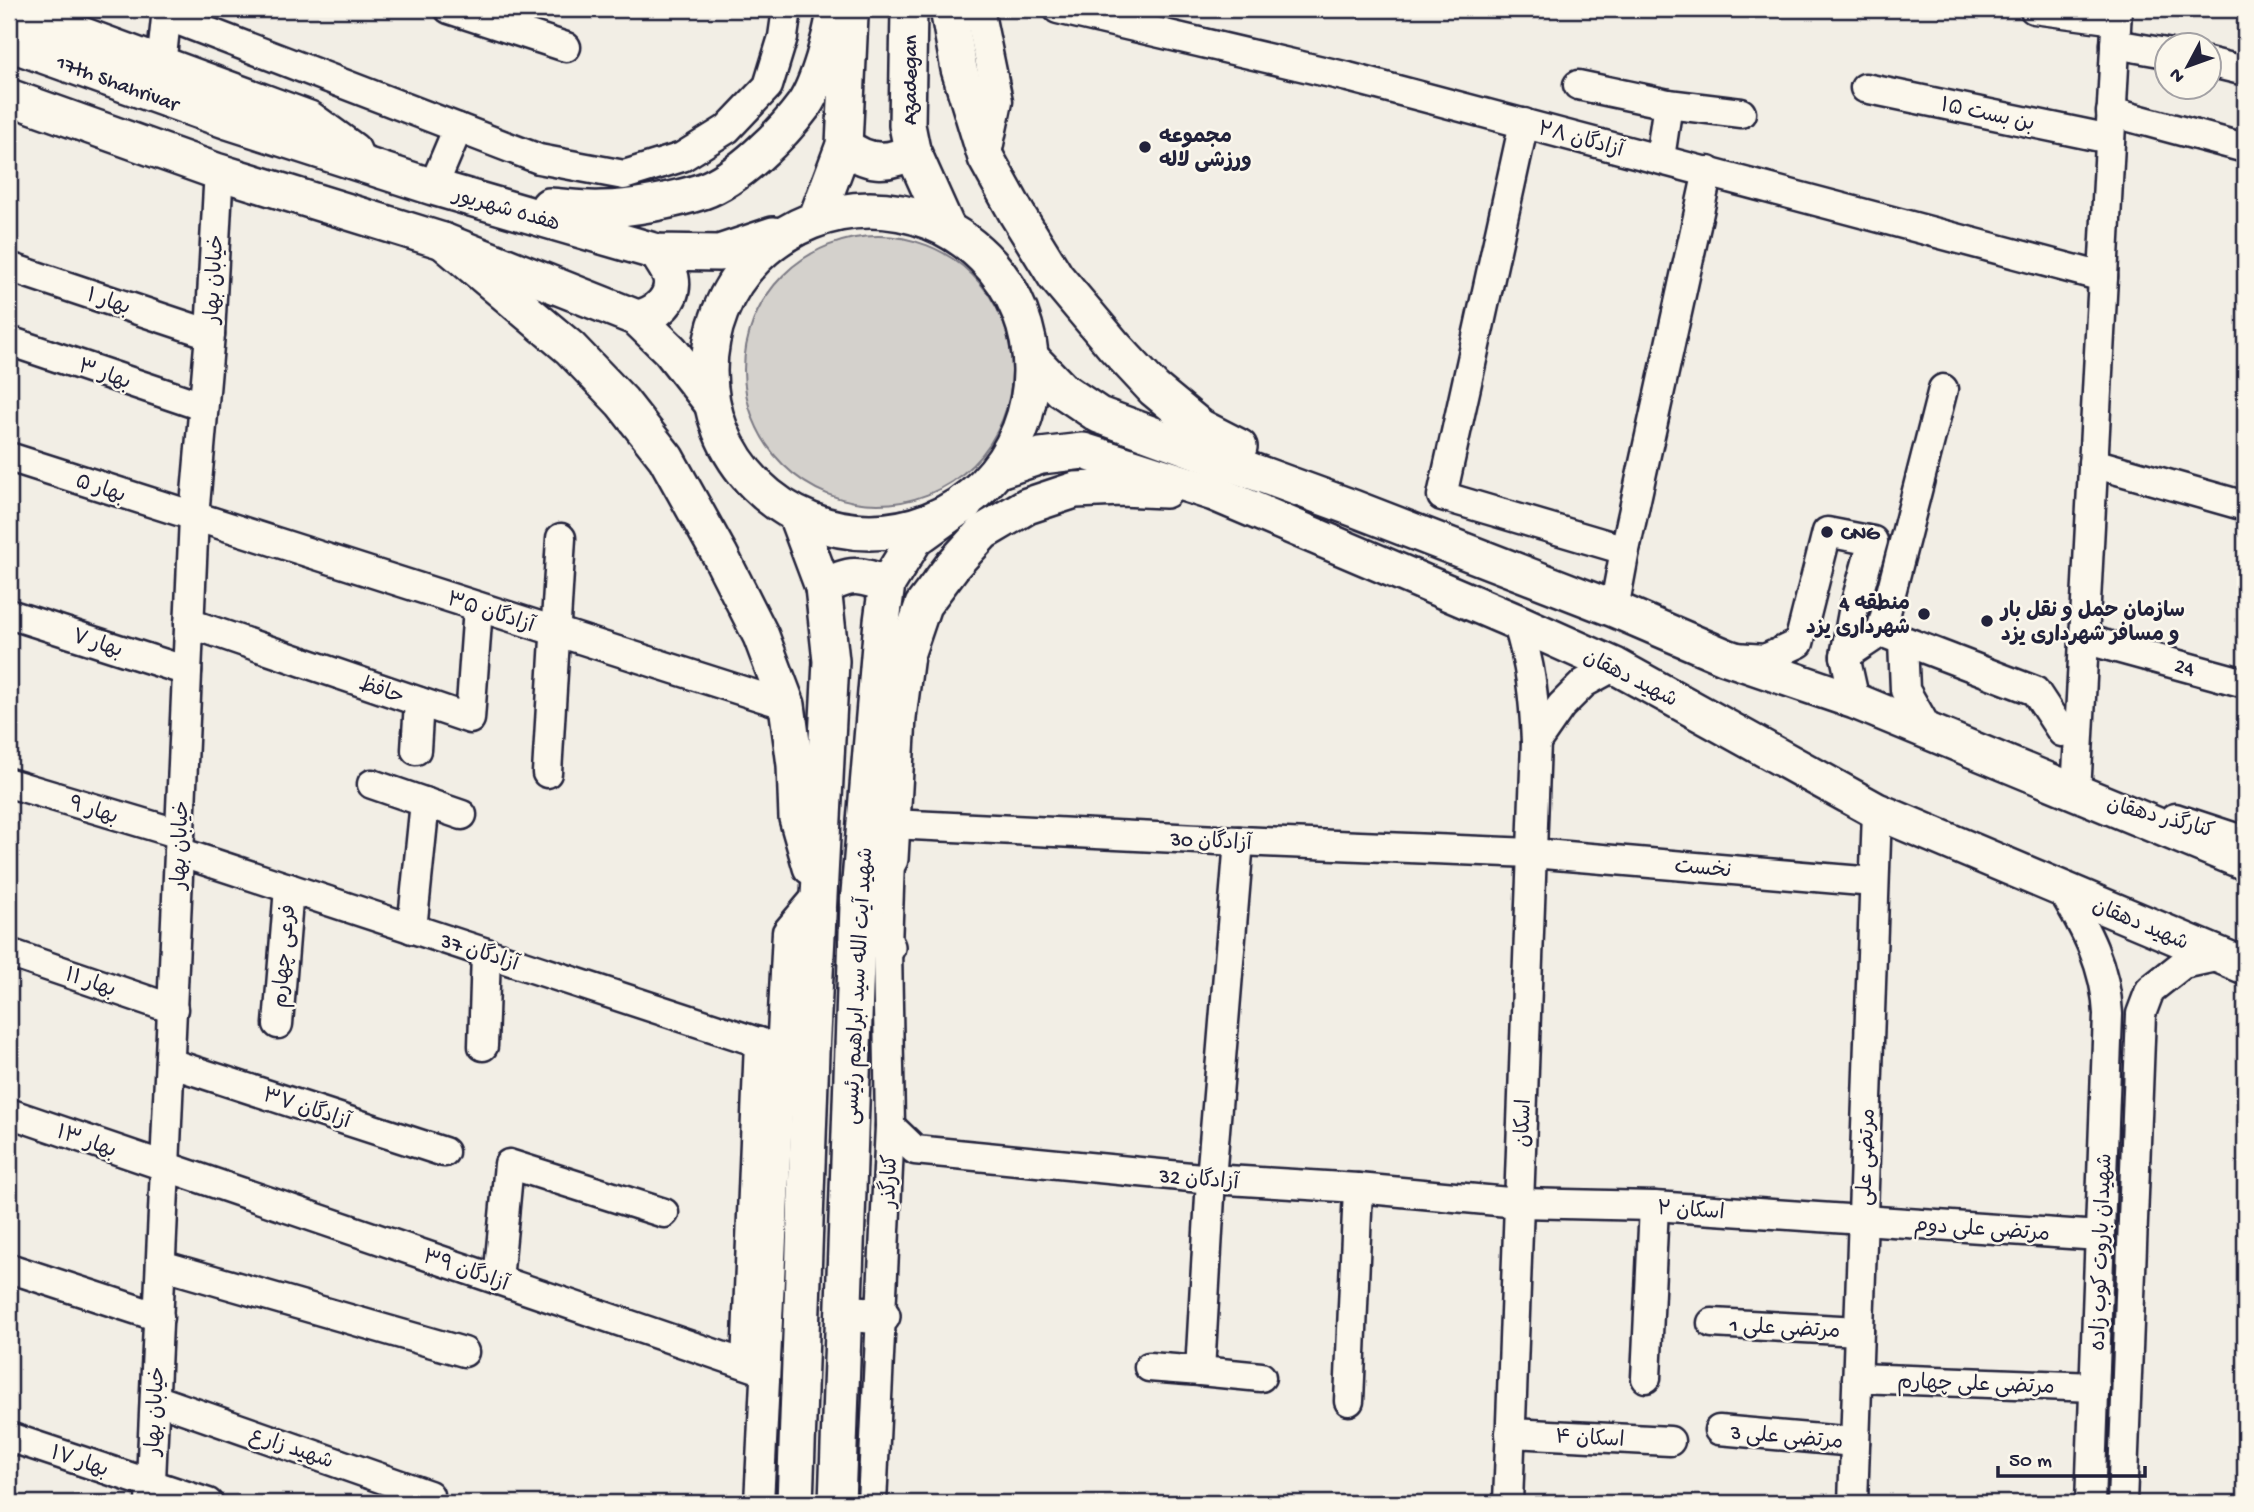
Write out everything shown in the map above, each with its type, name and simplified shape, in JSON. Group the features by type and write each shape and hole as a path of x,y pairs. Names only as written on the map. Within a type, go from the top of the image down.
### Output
{"main road":[{"path":"11,9 309,120 378,169"},
{"path":"487,202 603,209 692,194 727,179 748,164 804,104 833,29 836,9"},
{"path":"850,9 844,145 803,223 764,247 737,278 718,314 709,354 711,402 727,448 757,486 796,515 838,530 882,533 925,524 965,503 999,470 1019,436 1030,398 1032,359 1019,307 990,262 947,228"},
{"name":"Azadegan","path":"909,9 907,125 912,150 947,228"},
{"path":"948,9 959,69 986,158 1056,277 1154,389 1200,426 1353,508"},
{"name":"17th Shahrivar","path":"9,43 228,121"},
{"path":"9,96 217,179"},
{"path":"9,110 217,179 346,211 443,241 637,318 670,350 711,402"},
{"name":"هفده شهریور","path":"228,121 433,187 656,252 719,253 803,223 861,209 905,213 947,228"},
{"path":"844,145 859,156 878,161 896,159 912,150"},
{"path":"443,241 570,348 622,402 666,458 761,636 787,705 795,765 797,818 819,894"},
{"path":"637,318 650,316 661,307 671,290 670,275 656,252"},
{"path":"1032,359 1062,390 1099,415 1353,508 1614,609 1726,657 1855,701 2245,862"},
{"path":"1083,451 1077,446 1073,430 1085,418 1099,415"},
{"name":"شهید دهقان","path":"999,470 1041,456 1083,451 1214,493 1615,666 1877,811 2233,961"},
{"path":"887,947 858,905 890,859 898,717 906,655 923,605 953,565 983,532 1027,506 1075,490 1121,488 1214,493"},
{"name":"شهید آیت الله سید ابراهیم رئیسی","path":"837,1503 858,905 881,621 887,584 915,539 965,503"},
{"name":"شهید آیت الله سید ابراهیم رئیسی","path":"794,1503 831,661 823,587 796,515"},
{"path":"823,587 841,578 858,575 887,584"},
{"path":"844,1313 882,1316"}],"street":[{"path":"449,9 566,47"},
{"path":"161,66 167,12 539,159 624,175 682,157 727,128 768,86 783,37 788,9"},
{"path":"979,9 998,102 986,158"},
{"name":"۲۸ آزادگان","path":"1058,9 1348,77 2103,277"},
{"path":"2034,9 2116,24 2152,45"},
{"path":"2076,793 2116,24"},
{"path":"2222,65 2245,71"},
{"path":"1577,85 1668,104 1741,113"},
{"name":"بن بست ۱۵","path":"1865,88 2110,139"},
{"path":"1660,158 1668,104"},
{"path":"2111,111 2245,148"},
{"path":"1524,123 1442,496 1625,550"},
{"path":"433,187 458,128"},
{"path":"1614,609 1708,171"},
{"name":"خیابان بهار","path":"150,1493 194,517 210,334 217,179"},
{"name":"بهار ۱","path":"9,267 210,334"},
{"name":"بهار ۳","path":"9,341 202,406"},
{"path":"1928,730 1905,690 1892,636 1943,389"},
{"name":"بهار ۵","path":"9,457 194,517"},
{"path":"2093,463 2245,506"},
{"name":"آزادگان ۳۵","path":"194,517 787,705"},
{"path":"1726,657 1765,659 1799,643 1827,532 1873,541 1853,612 1846,656 1855,701"},
{"path":"547,773 561,538"},
{"name":"حافظ","path":"189,623 470,719 478,607"},
{"name":"بهار ۷","path":"9,614 187,671"},
{"name":"اسکان","path":"1508,1503 1536,742 1534,691 1517,622"},
{"path":"1846,656 1892,636 2035,691 2062,732"},
{"name":"24","path":"2084,639 2245,683"},
{"path":"1536,742 1561,706 1584,683 1615,666"},
{"path":"416,750 419,702"},
{"name":"بهار ۹","path":"9,783 179,843"},
{"path":"372,784 462,815"},
{"name":"کنارگذر دهقان","path":"2076,793 2196,824 2245,841"},
{"path":"412,929 425,802"},
{"name":"مرتضی علی","path":"1853,1503 1877,811"},
{"name":"آزادگان 30","path":"891,824 1532,852"},
{"path":"1200,1371 1211,1180 1239,841"},
{"name":"آزادگان 37","path":"179,843 289,888 770,1046"},
{"name":"نخست","path":"1532,852 1874,882"},
{"name":"کنارگذر","path":"872,1503 890,1126 887,947 890,859"},
{"name":"فرعی چهارم","path":"278,1024 289,888"},
{"name":"شهیدان باروت کوب زاده","path":"2062,890 2092,944 2108,1001 2090,1503"},
{"path":"759,1503 756,1367 770,1046 787,932 819,894"},
{"name":"بهار ۱۱","path":"9,953 173,1009"},
{"path":"484,1046 486,953"},
{"path":"2141,1014 2150,990 2183,964 2233,961"},
{"path":"2108,1001 2116,996 2130,998 2136,1003 2141,1014"},
{"name":"شهیدان باروت کوب زاده","path":"2122,1503 2141,1014"},
{"name":"آزادگان ۳۷","path":"170,1063 444,1152"},
{"name":"بهار ۱۳","path":"9,1113 166,1167"},
{"name":"آزادگان 32","path":"890,1126 915,1150 1211,1180 1358,1188 1519,1203"},
{"path":"498,1280 509,1164 664,1213"},
{"name":"آزادگان ۳۹","path":"166,1167 756,1367"},
{"path":"1349,1401 1358,1188"},
{"name":"اسکان ۲","path":"1519,1203 1654,1206 1863,1220"},
{"path":"1646,1378 1654,1206"},
{"name":"مرتضی علی دوم","path":"1863,1220 2100,1236"},
{"path":"162,1265 464,1352"},
{"path":"9,1269 159,1317"},
{"name":"مرتضی علی 1","path":"1712,1324 1859,1331"},
{"path":"1149,1367 1261,1377"},
{"name":"مرتضی علی چهارم","path":"1857,1378 2095,1387"},
{"name":"شهید زارع","path":"155,1399 429,1495"},
{"name":"مرتضی علی 3","path":"1719,1430 1855,1443"},
{"name":"اسکان ۴","path":"1510,1433 1670,1441"},
{"name":"بهار ۱۷","path":"9,1437 150,1493 208,1503"}],"shaded area":[{"path":"865,236 891,236 929,246 953,258 973,275 990,295 1007,331 1012,370 1007,409 990,445 973,465 953,482 917,499 891,504 865,504 839,499 803,482 774,455 766,445 749,409 744,383 744,357 749,331 766,295 793,266 803,258 839,241"}],"place":[{"name":"مجموعه ورزشی لاله","path":"1145,147"},
{"name":"CNG","path":"1827,532"},
{"name":"منطقه 4 شهرداری یزد","path":"1924,614"},
{"name":"سازمان حمل و نقل بار و مسافر شهرداری یزد","path":"1987,621"}]}
